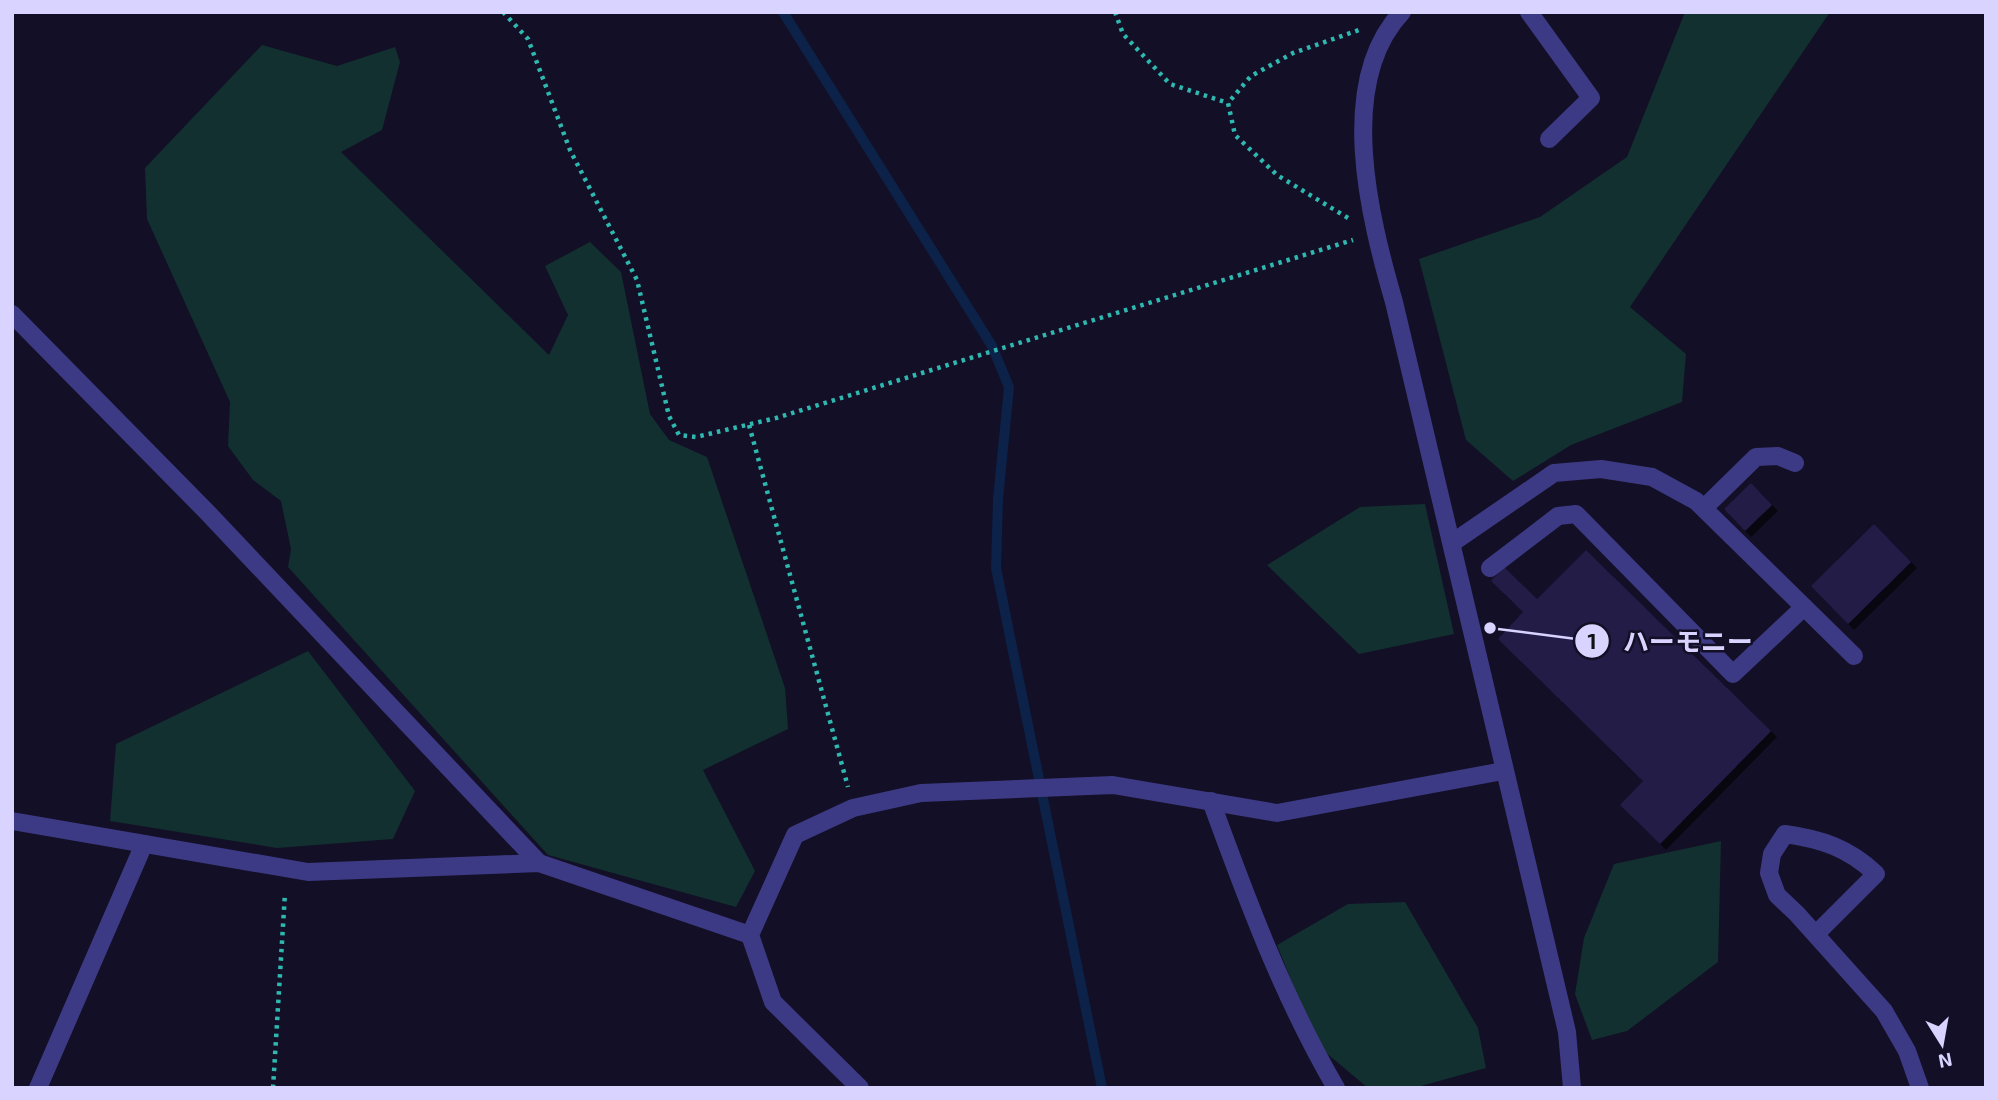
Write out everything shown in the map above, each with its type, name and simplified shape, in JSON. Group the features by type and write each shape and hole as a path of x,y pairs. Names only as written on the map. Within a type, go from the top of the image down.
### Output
{"street":[{"path":"1529,12 1591,98 1549,139"},
{"path":"1391,16 1372,65 1365,120 1363,172 1374,234 1451,543 1567,1032 1572,1088"},
{"path":"12,314 215,521 539,863"},
{"path":"1704,508 1756,457 1778,456 1795,463"},
{"path":"1451,543 1553,473 1601,469 1652,477 1704,508 1854,656"},
{"path":"1490,568 1558,516 1576,514 1733,674 1804,607"},
{"path":"860,1088 773,1002 750,935 795,835 853,808 921,793 1113,785 1277,813 1503,771"},
{"path":"1211,801 1257,928 1310,1043 1336,1088"},
{"path":"12,821 308,872 539,863 750,935"},
{"path":"1816,934 1876,874 1860,859 1823,840 1785,834 1772,854 1769,873 1777,895 1816,934 1884,1011 1907,1051 1920,1088"},
{"path":"38,1088 144,844"}],"path":[{"path":"503,12 528,39 569,150 637,280 669,416 679,435 696,437 749,425 1374,234"},
{"path":"1115,12 1123,34 1170,83 1228,103"},
{"path":"1228,103 1251,76 1293,53 1391,16"},
{"path":"1228,103 1235,135 1276,175 1374,234"},
{"path":"749,425 853,808"},
{"path":"273,1088 287,868"}],"green space":[{"path":"1685,12 1830,12 1630,307 1686,354 1682,402 1571,445 1513,481 1466,440 1419,259 1540,217 1627,157"},
{"path":"262,45 337,66 395,47 400,62 382,130 341,152 549,355 568,315 545,266 590,242 621,272 650,414 669,440 707,457 785,688 788,729 703,770 755,871 736,907 548,855 288,567 291,549 281,501 253,480 228,446 230,402 147,219 145,168"},
{"path":"1425,504 1454,634 1359,654 1267,565 1360,507"},
{"path":"308,651 415,791 393,839 277,848 110,821 116,744"},
{"path":"1721,841 1718,962 1627,1031 1592,1040 1575,994 1584,938 1614,864"},
{"path":"1405,902 1478,1028 1486,1068 1414,1088 1368,1088 1318,1046 1277,945 1348,904"}],"building":[{"path":"1751,483 1772,505 1745,531 1724,509"},
{"path":"1874,524 1911,562 1848,624 1811,586"},
{"path":"1586,550 1771,731 1660,844 1620,805 1643,781 1498,639 1523,612 1491,581 1504,567 1537,599"}],"waterway":[{"path":"783,12 992,346 1009,387 998,499 996,568 1102,1088"}],"place":[{"name":"ハーモニー","path":"1490,628"}]}
